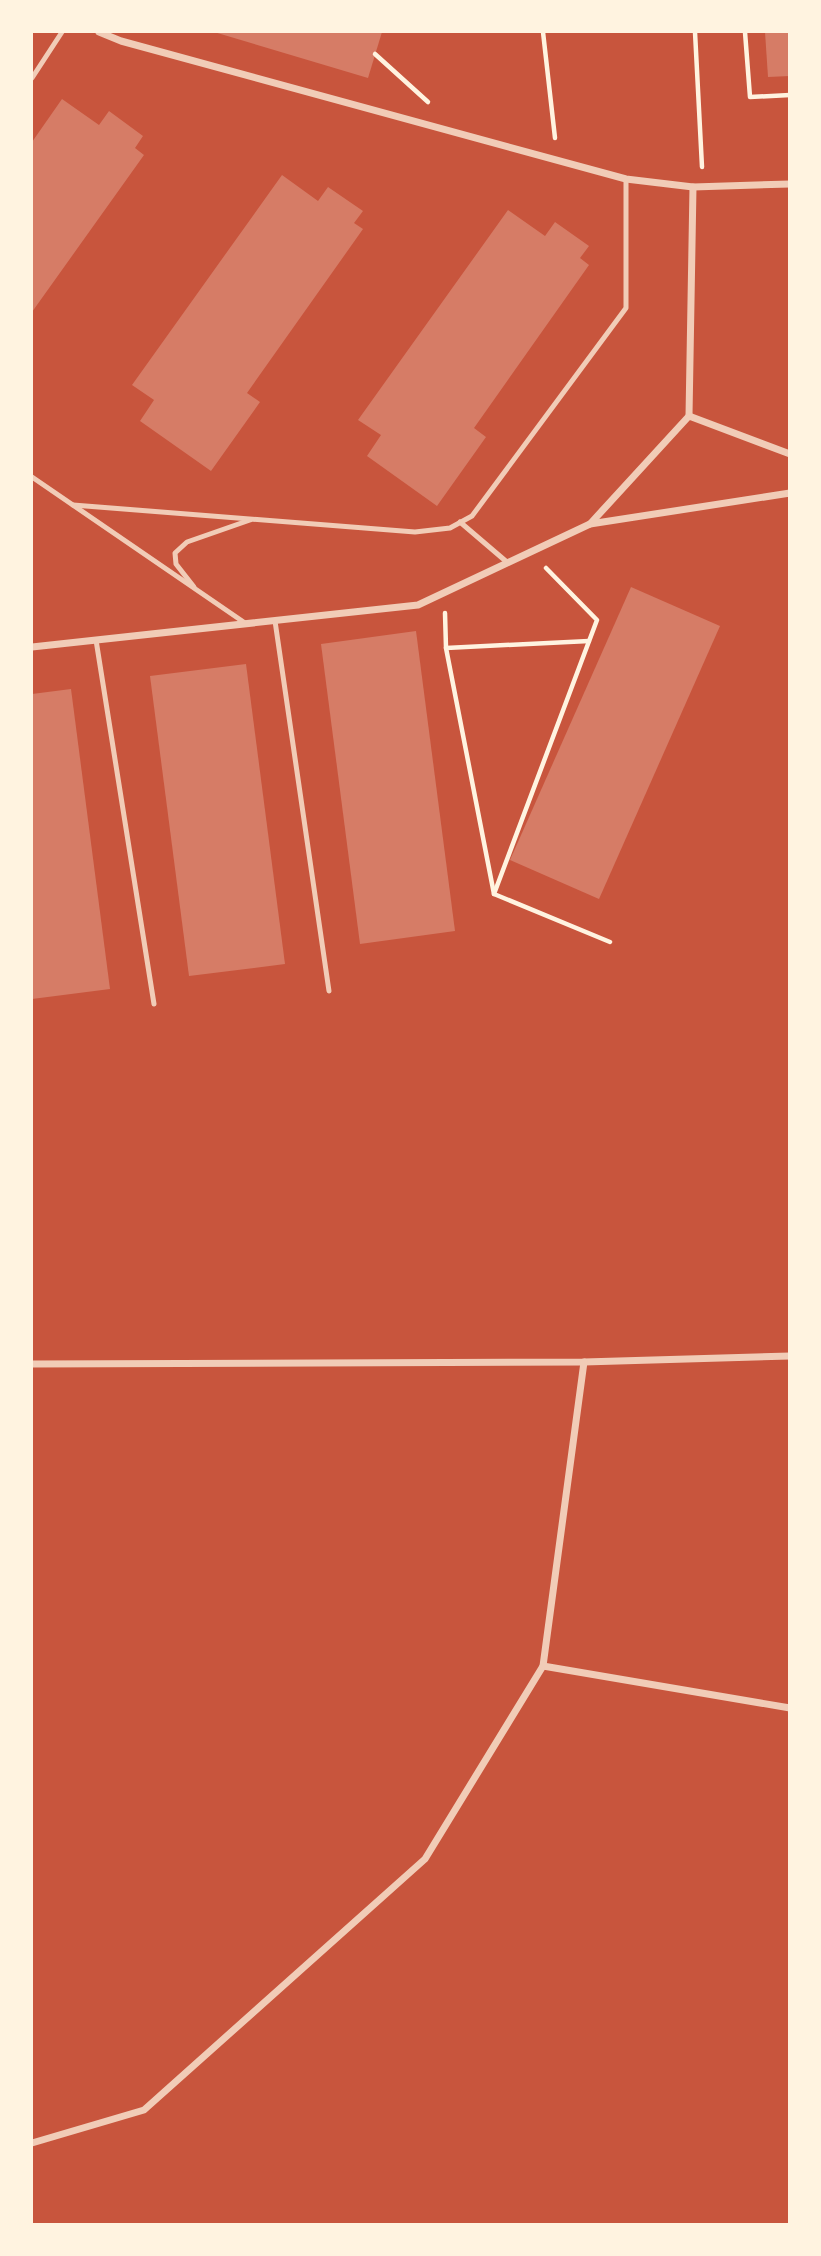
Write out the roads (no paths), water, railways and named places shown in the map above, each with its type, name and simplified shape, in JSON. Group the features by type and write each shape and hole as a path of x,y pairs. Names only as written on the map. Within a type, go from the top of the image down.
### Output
{"street":[{"path":"99,32 121,41 626,178 693,187 789,184"},
{"path":"590,524 689,416 693,187"},
{"path":"689,416 789,454"},
{"path":"32,646 418,605 590,524 789,493"},
{"path":"32,1364 584,1362 789,1356"},
{"path":"32,2143 144,2110 425,1859 543,1666 584,1362"},
{"path":"543,1666 789,1708"}],"lane":[{"path":"32,78 62,32"},
{"path":"73,505 415,532 450,528 472,516 626,308 626,178"},
{"path":"32,477 245,623"},
{"path":"197,591 176,564 175,553 187,541 253,519"},
{"path":"460,522 508,563"},
{"path":"275,621 329,990"},
{"path":"96,640 153,1004"}]}
